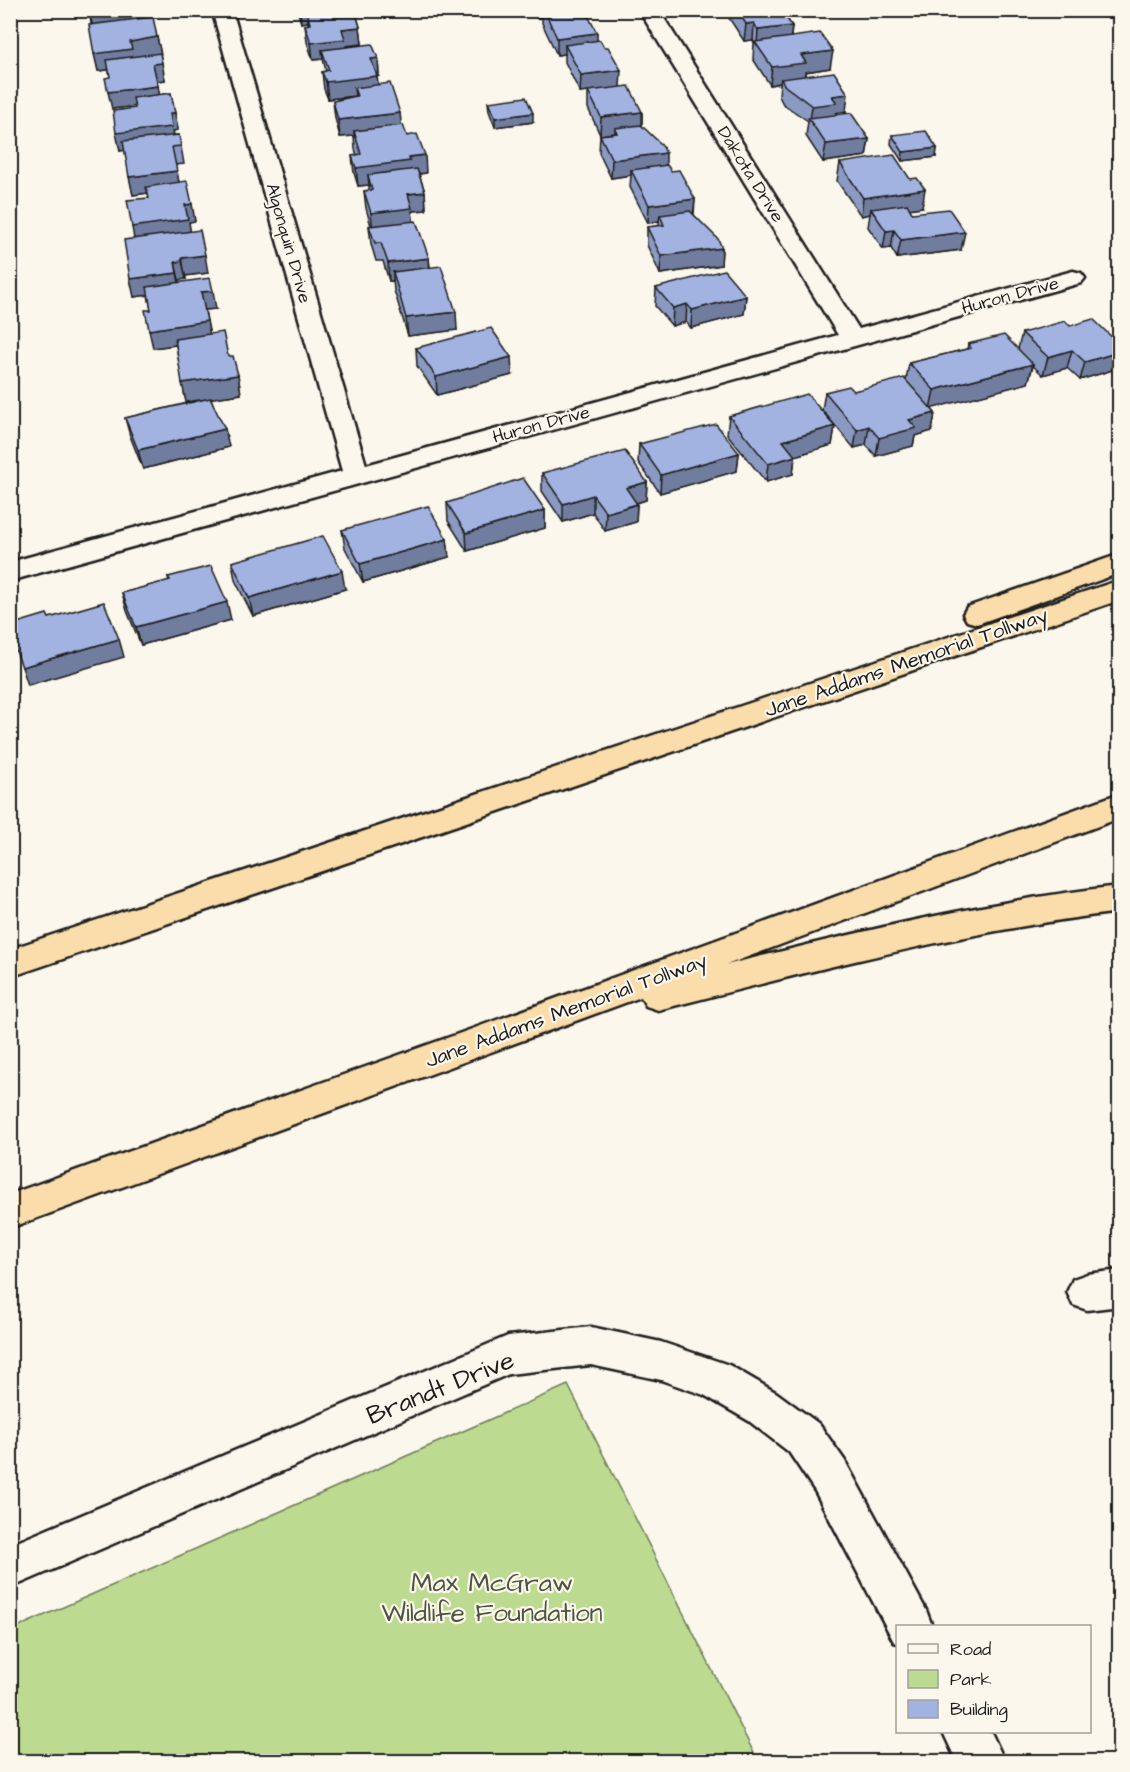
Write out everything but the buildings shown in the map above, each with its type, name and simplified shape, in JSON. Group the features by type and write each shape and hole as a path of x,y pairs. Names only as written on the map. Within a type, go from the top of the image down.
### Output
{"highway":[{"path":"20,959 1119,563"},
{"name":"Jane Addams Memorial Tollway","path":"20,959 1119,590"},
{"name":"Jane Addams Memorial Tollway","path":"10,1211 484,1040 1119,805"},
{"path":"484,1040 901,935 1052,907 1119,899"}],"street":[{"name":"Algonquin Drive","path":"222,10 356,475"},
{"name":"Dakota Drive","path":"650,10 852,338"},
{"name":"Huron Drive","path":"10,572 1073,278"},
{"name":"Brandt Drive","path":"10,1567 508,1355 591,1346 661,1361 715,1379 763,1407 804,1438 830,1476 909,1625"},
{"path":"967,1733 982,1761"}],"green space":[{"name":"Max McGraw Wildlife Foundation","path":"568,1385 758,1761 11,1761 11,1630"}]}
